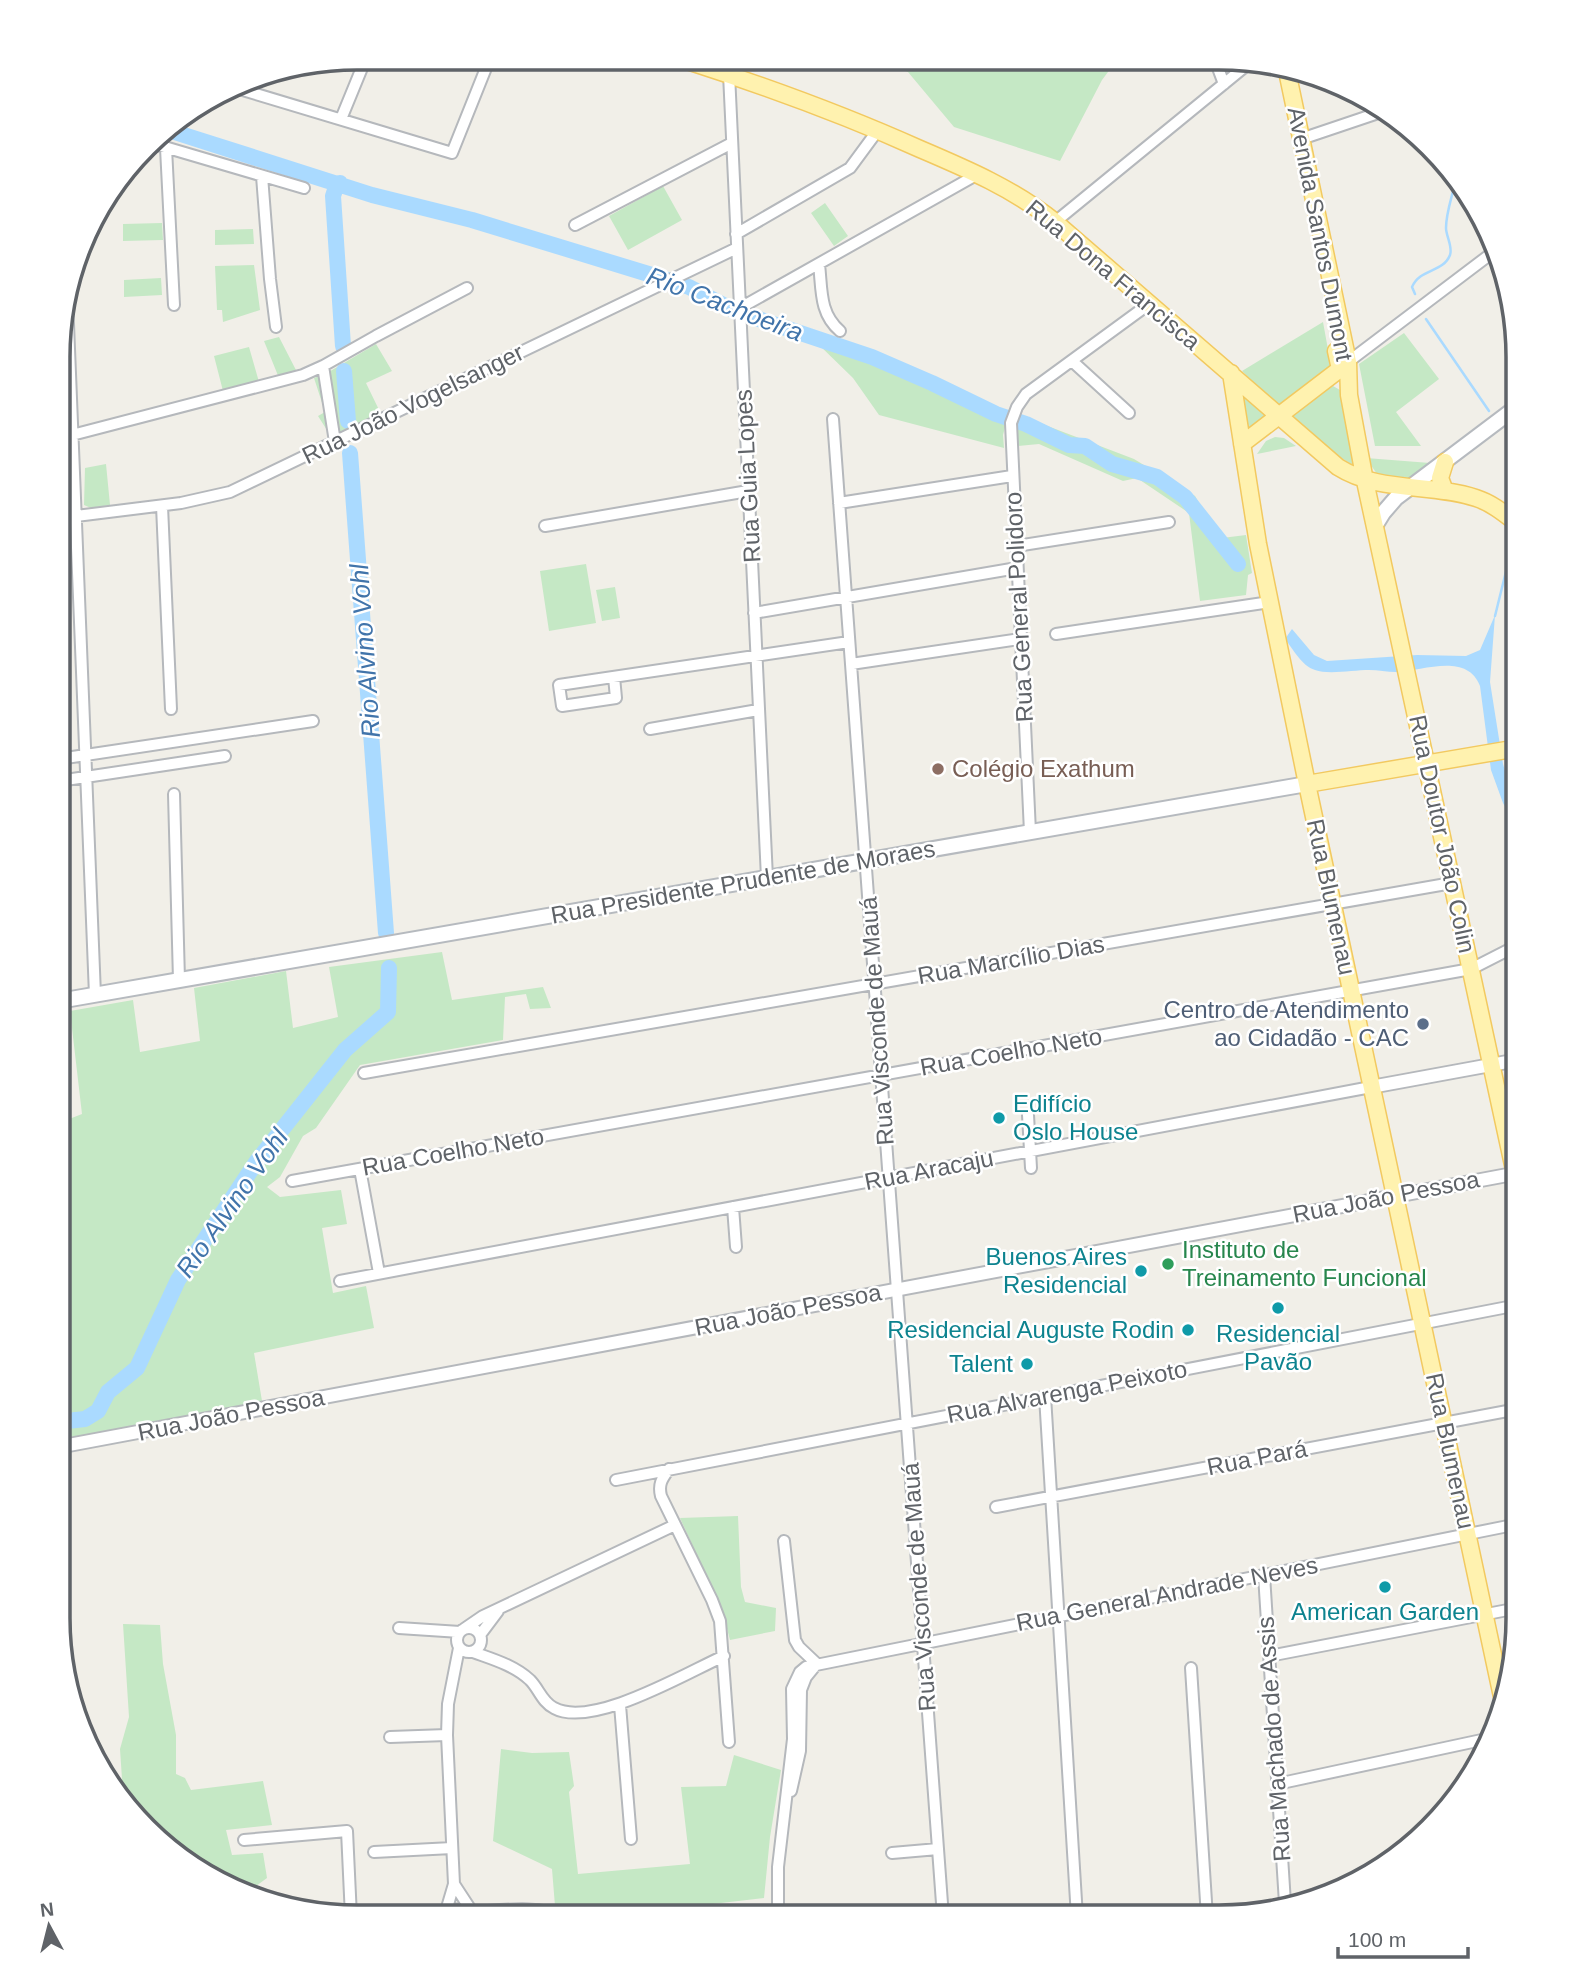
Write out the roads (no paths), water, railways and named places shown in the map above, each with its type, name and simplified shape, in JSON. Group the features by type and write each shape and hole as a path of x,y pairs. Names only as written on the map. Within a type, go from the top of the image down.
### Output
{"main road":[{"name":"Rua Dona Francisca","path":"714,70 878,130 978,174 1026,200 1055,222 1338,467 1351,475 1365,481 1445,491 1483,500 1506,516"},
{"name":"Avenida Santos Dumont","path":"1278,77 1340,369"},
{"name":"Avenida Santos Dumont","path":"1289,79 1342,382 1349,396 1365,481"},
{"path":"1242,444 1340,369"},
{"name":"Rua Blumenau","path":"1231,373 1258,544 1307,785 1499,1680"},
{"path":"1375,526 1390,504 1506,415"},
{"path":"1445,462 1440,478 1445,491"},
{"name":"Rua Doutor João Colin","path":"1365,481 1506,1130"},
{"name":"Rua Presidente Prudente de Moraes","path":"70,999 1506,750"}],"street":[{"path":"341,120 361,70"},
{"path":"248,92 452,153 485,70"},
{"path":"1219,70 1224,84"},
{"path":"1055,222 1240,71"},
{"name":"Rua Guia Lopes","path":"729,75 767,878"},
{"path":"1301,139 1373,115"},
{"path":"736,234 850,168 878,130"},
{"path":"575,225 732,143"},
{"path":"162,147 304,188"},
{"path":"166,148 174,305"},
{"path":"740,312 978,174"},
{"path":"262,176 276,327"},
{"name":"Rua João Vogelsanger","path":"70,517 162,506 230,492 737,248"},
{"path":"1340,369 1488,256"},
{"path":"819,264 825,311 831,323 840,331"},
{"path":"72,435 303,375 467,288"},
{"path":"1129,413 1072,361 1149,304"},
{"name":"Rua General Polidoro","path":"1030,832 1012,419 1026,394 1072,361"},
{"path":"323,366 335,442"},
{"path":"70,381 95,995"},
{"name":"Rua Visconde de Mauá","path":"832,419 942,1905"},
{"path":"839,503 1013,476"},
{"path":"545,526 748,491"},
{"path":"162,506 171,709"},
{"path":"1016,546 1169,522"},
{"path":"754,612 1017,568"},
{"path":"1056,634 1270,602"},
{"path":"851,664 1020,639"},
{"path":"614,677 616,698 562,706 559,685 849,642"},
{"path":"650,729 758,710"},
{"path":"70,757 313,722"},
{"path":"70,779 225,756"},
{"path":"174,794 179,980"},
{"name":"Rua Marcílio Dias","path":"364,1073 1452,883"},
{"name":"Rua Coelho Neto","path":"292,1181 1471,969 1506,951"},
{"name":"Rua Aracaju","path":"340,1281 1506,1062"},
{"path":"1028,1115 1031,1168"},
{"path":"360,1169 379,1273"},
{"name":"Rua João Pessoa","path":"70,1445 1395,1196 1506,1180"},
{"path":"733,1207 736,1247"},
{"name":"Rua Alvarenga Peixoto","path":"616,1479 1506,1307"},
{"path":"1045,1396 1076,1905"},
{"name":"Rua Pará","path":"996,1507 1506,1411"},
{"path":"669,1469 661,1480 661,1496 717,1611 724,1656 729,1742"},
{"path":"675,1525 483,1616 462,1630 457,1638 521,1672 544,1701 558,1710 570,1713 620,1705 724,1656"},
{"name":"Rua General Andrade Neves","path":"817,1664 1506,1526"},
{"path":"784,1541 795,1640 817,1664"},
{"name":"Rua Machado de Assis","path":"1264,1575 1285,1897"},
{"path":"445,1905 454,1884 448,1704 454,1678 470,1646 500,1609"},
{"path":"1269,1656 1506,1610"},
{"path":"399,1628 474,1630 470,1646"},
{"path":"430,1629 470,1646"},
{"path":"778,1904 779,1857 793,1739 792,1689 800,1672 817,1664"},
{"path":"1191,1668 1205,1905"},
{"path":"620,1705 631,1839"},
{"path":"390,1737 447,1735"},
{"path":"1277,1784 1478,1741"},
{"path":"244,1840 347,1831 350,1905"},
{"path":"374,1852 452,1848"},
{"path":"892,1853 938,1849"},
{"path":"454,1884 468,1905"}],"water":[{"path":"1495,615 1490,682 1506,774 1506,808 1491,770 1480,686 1474,676 1465,669 1443,666 1396,672 1320,671 1306,665 1285,639 1292,629 1314,655 1327,661 1417,655 1466,656 1480,650"}],"waterway":[{"name":"Rio Cachoeira","path":"177,133 372,195 472,220 655,276 689,287 735,311 872,357 1069,445 1085,446 1112,464 1157,477 1185,497 1238,564"},
{"name":"Rio Alvino Vohl","path":"340,183 333,196 343,346"},
{"path":"1415,294 1412,287 1416,281 1442,265 1450,255 1446,222 1453,191"},
{"path":"1426,319 1489,411"},
{"name":"Rio Alvino Vohl","path":"344,371 348,421"},
{"name":"Rio Alvino Vohl","path":"350,453 386,933"},
{"path":"1495,616 1506,571"},
{"name":"Rio Alvino Vohl","path":"70,1421 85,1419 98,1411 108,1392 137,1368 178,1280 257,1161 345,1050 388,1012 389,968"}],"place":[{"name":"Colégio Exathum","path":"938,769"},
{"name":"Centro de Atendimento ao Cidadão - CAC","path":"1423,1024"},
{"name":"Edifício Oslo House","path":"999,1118"},
{"name":"Instituto de Treinamento Funcional","path":"1168,1264"},
{"name":"Buenos Aires Residencial","path":"1141,1271"},
{"name":"Residencial Pavão","path":"1278,1308"},
{"name":"Residencial Auguste Rodin","path":"1188,1330"},
{"name":"Talent","path":"1027,1364"},
{"name":"American Garden","path":"1385,1587"}]}
